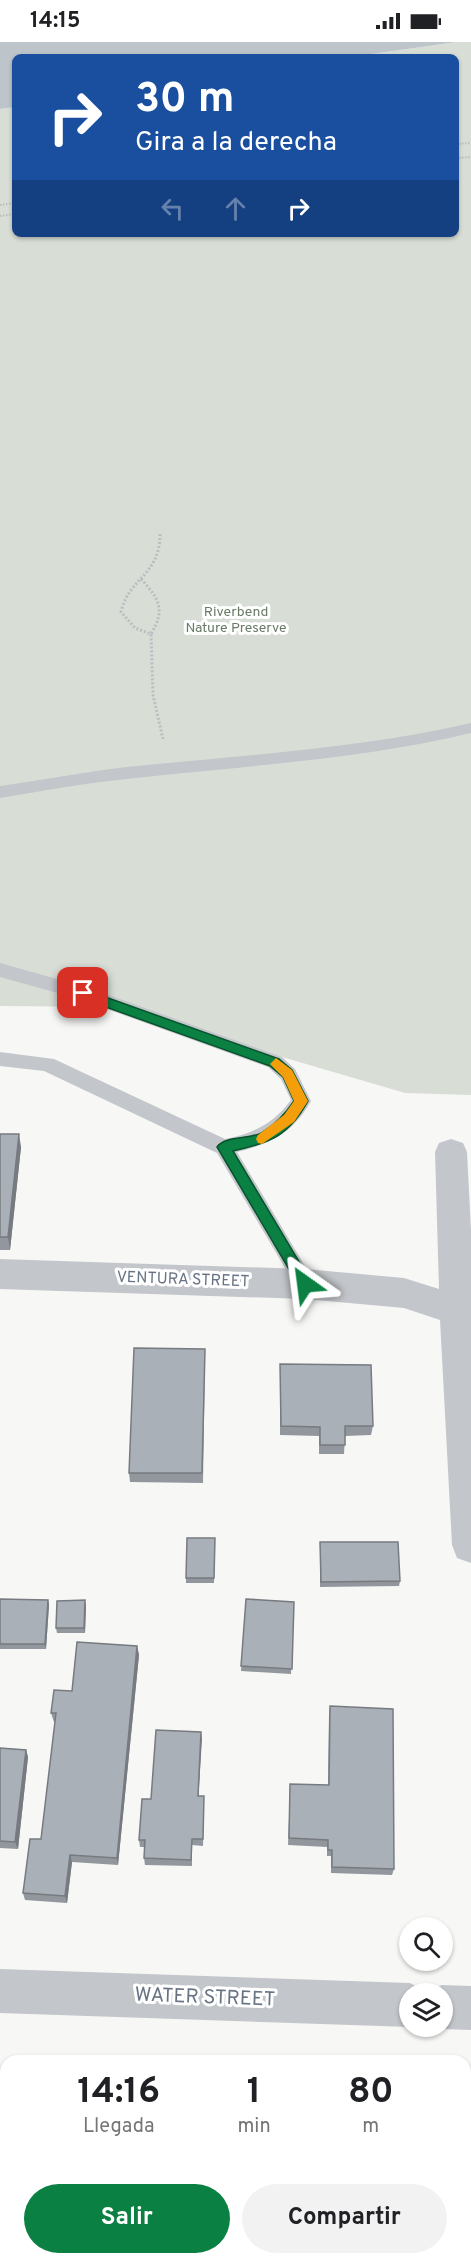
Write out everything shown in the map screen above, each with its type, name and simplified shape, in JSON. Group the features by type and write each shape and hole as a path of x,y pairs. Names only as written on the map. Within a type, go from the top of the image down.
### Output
{"street":[{"path":"451,1152 464,1312 471,1545"},
{"name":"VENTURA STREET","path":"0,1274 305,1284 405,1293 464,1312"},
{"name":"WATER STREET","path":"0,1991 399,2006"},
{"path":"453,2007 471,2008"}],"lane":[{"path":"0,792 87,778 256,762 429,738 471,728"},
{"path":"0,970 83,993 275,1062 288,1074 301,1101 289,1119 265,1138 224,1147"},
{"path":"0,1059 47,1064 224,1147 305,1284"}],"path":[{"path":"151,634 135,628 121,612 123,599 157,561 162,550 160,534"},
{"path":"141,579 156,596 161,609 159,622 151,634 153,695 164,742 156,771"}],"green space":[{"name":"Riverbend Nature Preserve","path":"471,42 471,1095 405,1093 111,1007 0,1006 0,109 12,107 12,237 459,237 459,54 371,54"}],"shaded area":[{"path":"0,42 457,42 371,54 12,54 12,107 0,109"}],"building":[{"path":"0,1134 19,1134 8,1237 0,1237"},
{"path":"134,1348 205,1349 202,1473 129,1473"},
{"path":"280,1364 371,1365 373,1426 345,1426 345,1445 320,1445 320,1427 281,1426"},
{"path":"187,1538 215,1538 214,1578 186,1578"},
{"path":"320,1542 398,1542 400,1581 321,1582"},
{"path":"0,1599 48,1600 45,1644 0,1644"},
{"path":"246,1599 294,1602 292,1669 241,1666"},
{"path":"85,1600 84,1628 56,1628 57,1601"},
{"path":"77,1642 137,1646 117,1858 70,1855 65,1896 23,1893 30,1839 41,1839 56,1713 51,1713 54,1690 72,1691"},
{"path":"330,1706 393,1709 394,1869 332,1867 332,1850 328,1850 328,1840 289,1838 290,1784 329,1785"},
{"path":"156,1730 201,1732 198,1796 204,1796 203,1839 192,1839 191,1860 144,1858 145,1840 139,1840 142,1799 151,1799"},
{"path":"0,1748 26,1750 15,1842 0,1841"}],"slow traffic":[{"path":"262,1139 289,1119 301,1101 288,1074 276,1064"}],"route":[{"path":"83,993 275,1062 288,1074 301,1101 289,1119 265,1138 224,1147 305,1284"}]}
